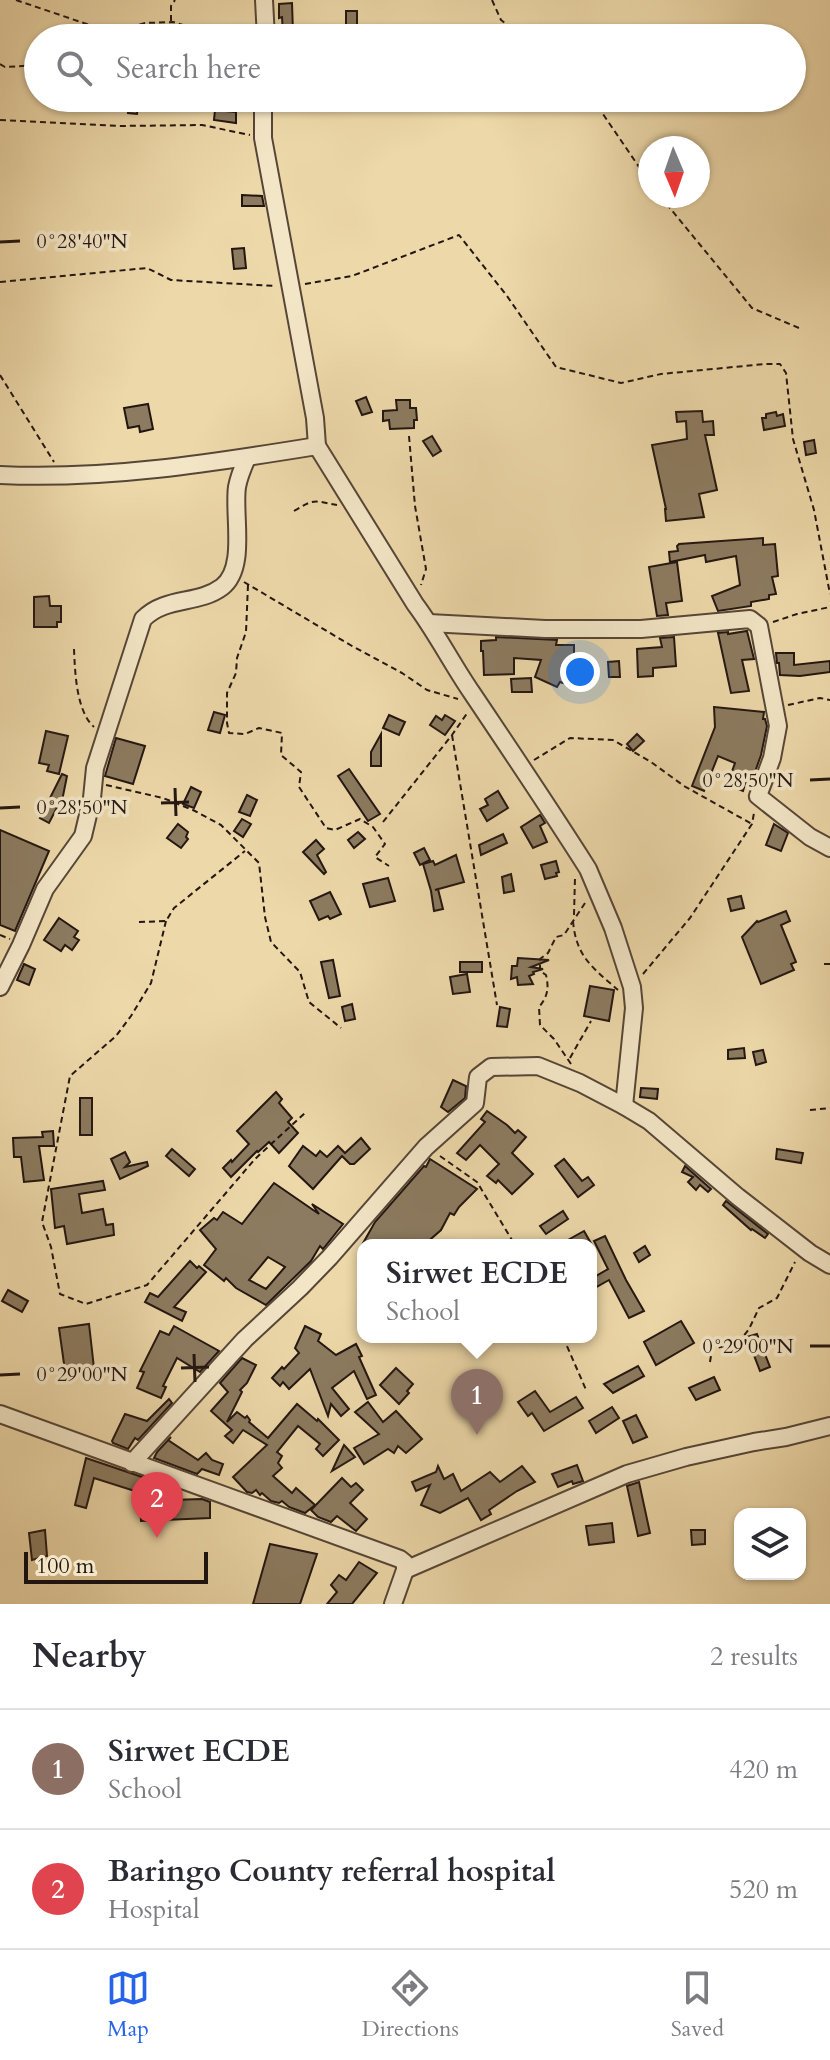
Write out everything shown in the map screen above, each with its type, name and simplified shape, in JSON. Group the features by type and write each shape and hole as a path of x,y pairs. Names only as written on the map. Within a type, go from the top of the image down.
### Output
{"street":[{"path":"264,0 265,24"},
{"path":"263,112 263,138 315,418 317,446 352,506 429,623 467,697 522,767 597,885 625,989 634,1008 624,1106"},
{"path":"0,475 144,470 317,446"},
{"path":"0,987 45,889 83,836 95,768 143,619 152,610 211,594 225,585 233,574 237,488 247,458"},
{"path":"429,623 545,629 641,629 746,618 759,626 778,726 772,758 758,796 810,837 830,848"},
{"path":"132,1463 245,1339 330,1257 426,1147 475,1103 478,1077 491,1067 538,1066 624,1106 649,1121 738,1197 830,1265"},
{"path":"0,1414 400,1559 405,1563 405,1570 393,1604"},
{"path":"405,1570 627,1474 686,1457 830,1426"}],"path":[{"path":"16,0 87,24"},
{"path":"171,23 171,6 175,0"},
{"path":"492,0 501,20 506,24"},
{"path":"142,24 175,24"},
{"path":"0,64 5,67 24,66"},
{"path":"602,112 638,165"},
{"path":"0,120 119,126 202,125 263,138"},
{"path":"670,208 752,308 799,328"},
{"path":"0,282 147,268 171,280 290,287 352,276 459,235 507,296 556,367 621,383 661,374 780,364 786,373 793,439 814,510 830,594"},
{"path":"0,375 62,475"},
{"path":"409,436 415,506 426,569 415,604"},
{"path":"294,511 319,500 352,506"},
{"path":"233,574 427,690 467,697 473,704 383,822"},
{"path":"248,585 246,632 237,658 236,673 227,693 229,733 245,734 259,728 282,733 281,755 301,772 299,787 326,828 335,830 360,819 373,827 385,844 375,857 389,866"},
{"path":"759,626 830,607"},
{"path":"74,649 76,687 88,722 106,737"},
{"path":"775,708 820,698 830,700"},
{"path":"452,735 497,1005"},
{"path":"522,767 570,738 613,740 684,786 752,824"},
{"path":"93,782 163,798 221,825 259,863 271,942 300,972 309,1002 341,1028"},
{"path":"575,872 577,945 588,963 625,989 690,918 752,824 758,796"},
{"path":"245,851 174,908 166,921 151,983 131,1016 116,1036 70,1076 42,1222 51,1247 60,1294 86,1304 147,1285 255,1159 306,1112"},
{"path":"577,1071 540,1025 539,1007 549,989 546,975 540,971 540,959 548,953 556,937 564,935 597,885"},
{"path":"139,922 166,921"},
{"path":"824,964 830,964"},
{"path":"569,1060 591,1021"},
{"path":"810,1110 830,1108"},
{"path":"426,1147 477,1182 511,1239"},
{"path":"710,1362 712,1349 738,1343 759,1308 777,1298 801,1246"},
{"path":"566,1343 587,1392"}],"building":[{"path":"292,3 293,24 282,24 279,4"},
{"path":"346,11 357,11 357,24 346,24"},
{"path":"215,112 236,112 236,123 214,120"},
{"path":"242,195 262,196 264,206 242,206"},
{"path":"244,248 246,268 234,269 232,249"},
{"path":"366,397 372,412 362,415 356,401"},
{"path":"396,400 410,400 410,408 416,408 414,428 390,429 389,420 383,421 383,411 397,410"},
{"path":"148,404 153,429 140,432 139,426 128,428 124,408"},
{"path":"702,411 703,422 713,421 714,435 705,435 717,490 699,494 704,517 666,521 652,445 687,439 686,421 677,422 676,412"},
{"path":"776,412 777,416 783,414 785,426 764,430 762,418"},
{"path":"432,436 441,451 433,456 423,441"},
{"path":"814,440 816,453 806,455 804,442"},
{"path":"763,538 763,545 775,544 778,576 772,577 776,594 769,595 769,599 751,602 751,606 718,611 712,596 740,585 736,556 706,562 705,555 670,562 669,552 678,551 679,544"},
{"path":"677,562 682,601 666,603 668,615 657,616 649,567"},
{"path":"49,596 50,606 61,606 61,622 57,622 57,627 34,627 34,597"},
{"path":"747,631 754,659 742,660 749,691 731,693 718,633"},
{"path":"496,637 557,640 556,645 574,645 574,661 563,683 560,682 557,687 535,677 541,660 514,658 514,674 484,675 481,641 496,640"},
{"path":"674,637 676,666 653,668 653,676 638,677 637,649 662,647 660,638"},
{"path":"776,653 794,653 794,665 830,661 830,672 780,675"},
{"path":"619,661 620,677 609,677 608,662"},
{"path":"531,678 532,692 512,692 511,679"},
{"path":"714,707 764,712 763,719 767,726 761,755 751,783 746,781 743,791 727,785 735,763 718,756 704,791 692,786 715,727"},
{"path":"214,712 225,715 220,733 208,730"},
{"path":"389,715 405,722 399,735 383,728"},
{"path":"445,715 455,721 445,735 430,725 436,716 442,720"},
{"path":"46,731 68,736 59,774 47,771 49,765 39,763"},
{"path":"381,734 381,766 371,766 371,752"},
{"path":"637,734 644,741 633,751 627,744"},
{"path":"116,738 145,746 133,784 105,776"},
{"path":"349,769 380,814 368,821 338,776"},
{"path":"62,774 67,776 63,796 49,823 40,818"},
{"path":"191,787 201,792 194,808 183,804"},
{"path":"498,791 508,808 487,821 480,809 488,805 485,799"},
{"path":"247,795 257,800 250,816 239,812"},
{"path":"540,815 545,823 540,826 547,842 533,848 521,827"},
{"path":"242,819 251,824 243,837 234,831"},
{"path":"178,824 188,832 188,839 181,848 167,838"},
{"path":"774,824 788,833 781,851 766,845"},
{"path":"0,830 49,851 15,931 0,925"},
{"path":"358,832 365,839 354,848 348,840"},
{"path":"503,834 507,843 481,855 479,845"},
{"path":"316,840 324,849 317,855 326,872 324,874 303,852"},
{"path":"424,848 430,860 420,865 414,853"},
{"path":"456,855 464,882 438,889 443,909 434,911 423,864 433,861 435,865"},
{"path":"556,861 557,876 545,879 541,865"},
{"path":"511,874 514,891 504,893 502,877"},
{"path":"388,878 395,901 370,907 363,884"},
{"path":"330,892 341,914 319,920 310,901"},
{"path":"741,896 744,908 731,911 728,899"},
{"path":"786,911 790,921 781,925 796,962 791,964 794,970 761,984 742,937 757,921"},
{"path":"59,918 78,931 74,937 79,940 72,950 65,945 61,951 44,940"},
{"path":"518,958 549,960 531,967 543,969 529,976 533,984 518,985 517,977 511,979 512,966 517,966"},
{"path":"333,960 340,996 329,998 321,962"},
{"path":"460,962 482,962 482,972 460,972"},
{"path":"24,964 35,969 29,985 17,980"},
{"path":"467,974 470,992 453,994 450,977"},
{"path":"590,986 614,990 609,1021 584,1016"},
{"path":"352,1004 355,1019 345,1021 342,1007"},
{"path":"500,1007 510,1009 507,1027 497,1026"},
{"path":"744,1048 745,1058 728,1059 728,1050"},
{"path":"763,1050 766,1062 756,1065 753,1052"},
{"path":"453,1080 466,1086 465,1098 448,1112 441,1107"},
{"path":"641,1088 658,1089 657,1099 640,1097"},
{"path":"276,1092 282,1099 279,1103 292,1118 288,1122 298,1133 279,1153 269,1142 231,1177 223,1168 249,1144 237,1131"},
{"path":"80,1098 92,1098 92,1135 80,1135"},
{"path":"487,1111 515,1133 518,1130 526,1137 512,1153 533,1174 512,1194 498,1180 496,1183 487,1176 499,1164 480,1145 466,1160 457,1153 485,1122 481,1119"},
{"path":"53,1131 54,1146 39,1146 44,1180 24,1182 21,1157 14,1157 13,1138 43,1137 42,1132"},
{"path":"361,1138 370,1149 354,1164 342,1156 313,1189 289,1166 303,1146 316,1156 320,1151 327,1157 338,1146 345,1153"},
{"path":"172,1149 195,1169 189,1176 166,1156"},
{"path":"777,1149 803,1153 801,1163 776,1159"},
{"path":"125,1152 130,1162 125,1167 147,1162 148,1166 120,1179 111,1159"},
{"path":"430,1159 477,1189 454,1215 450,1213 441,1230 431,1239 365,1239 375,1222"},
{"path":"564,1159 582,1181 588,1177 594,1185 578,1197 555,1166"},
{"path":"685,1166 711,1189 708,1192 700,1185 696,1190 688,1182 693,1177 682,1172"},
{"path":"103,1181 105,1190 79,1194 82,1213 103,1209 106,1225 113,1224 114,1235 67,1244 64,1226 55,1228 51,1189"},
{"path":"274,1183 319,1214 312,1204 343,1224 323,1249 320,1246 311,1261 266,1305 236,1288 226,1278 224,1281 204,1265 216,1249 200,1230 214,1218 217,1220 223,1212 242,1224","holes":["268,1257 285,1267 266,1289 249,1280"]},
{"path":"726,1201 768,1234 765,1238 723,1205"},
{"path":"563,1211 568,1219 546,1234 540,1226"},
{"path":"584,1231 589,1239 570,1239"},
{"path":"605,1236 644,1311 629,1318 609,1280 597,1287 597,1275 608,1269 597,1247 597,1240"},
{"path":"645,1246 650,1255 639,1262 634,1253"},
{"path":"190,1261 206,1272 174,1307 186,1312 182,1321 145,1302 150,1293 158,1297"},
{"path":"8,1290 28,1301 22,1312 2,1301"},
{"path":"681,1321 694,1343 656,1365 644,1342"},
{"path":"89,1324 94,1368 65,1371 59,1328"},
{"path":"174,1326 219,1351 200,1372 177,1358 163,1386 166,1387 161,1398 137,1388 144,1372 140,1371 160,1331 169,1335"},
{"path":"305,1326 321,1334 318,1341 336,1355 356,1344 376,1395 367,1399 354,1371 332,1388 349,1409 341,1416 331,1404 328,1416 310,1369 289,1389 283,1382 280,1386 272,1378 299,1353 295,1348"},
{"path":"757,1334 770,1367 760,1371 747,1337"},
{"path":"242,1358 256,1365 240,1390 242,1392 227,1422 237,1412 245,1418 247,1416 249,1422 268,1438 297,1404 339,1440 323,1456 316,1449 320,1444 298,1426 277,1452 282,1456 278,1463 282,1468 273,1476 292,1493 296,1488 315,1505 305,1513 282,1501 271,1501 256,1490 247,1492 233,1477 267,1445 243,1430 233,1443 225,1436 232,1430 211,1411 228,1392 220,1383"},
{"path":"638,1366 644,1376 613,1393 604,1384"},
{"path":"396,1368 413,1384 399,1404 380,1385"},
{"path":"714,1377 720,1390 696,1400 689,1388"},
{"path":"535,1391 550,1412 576,1397 583,1408 544,1431 532,1413 528,1416 518,1402"},
{"path":"169,1399 172,1403 138,1440 135,1438 128,1449 113,1443 125,1414 147,1421"},
{"path":"368,1402 383,1422 396,1411 422,1439 406,1453 398,1446 394,1453 388,1449 364,1464 354,1448 379,1434 355,1412"},
{"path":"612,1407 619,1418 596,1433 589,1421"},
{"path":"636,1415 647,1437 633,1443 623,1421"},
{"path":"168,1440 198,1460 206,1453 212,1460 223,1464 219,1475 202,1469 197,1474 154,1458"},
{"path":"344,1445 355,1457 332,1471"},
{"path":"86,1458 148,1479 144,1494 94,1478 86,1508 75,1505"},
{"path":"577,1465 583,1481 573,1484 572,1481 558,1487 552,1474"},
{"path":"438,1466 444,1479 453,1474 461,1491 490,1472 500,1482 522,1466 535,1482 489,1510 491,1514 481,1520 468,1498 440,1513 421,1505 430,1485 416,1491 412,1482 436,1472"},
{"path":"342,1478 351,1487 356,1483 363,1490 350,1503 367,1519 356,1531 337,1516 331,1522 318,1517 311,1510"},
{"path":"639,1482 650,1533 638,1536 627,1486"},
{"path":"202,1499 210,1502 210,1518 141,1521 140,1501"},
{"path":"612,1523 614,1542 589,1545 586,1526"},
{"path":"45,1530 47,1556 32,1560 29,1533"},
{"path":"691,1530 705,1530 705,1544 692,1545"},
{"path":"270,1544 317,1554 300,1604 253,1604"},
{"path":"359,1562 377,1573 352,1604 327,1604 337,1592 331,1585 339,1575 346,1580"}],"place":[{"name":"Sirwet ECDE","path":"477,1435"},
{"name":"Baringo County referral hospital","path":"157,1538"}]}
